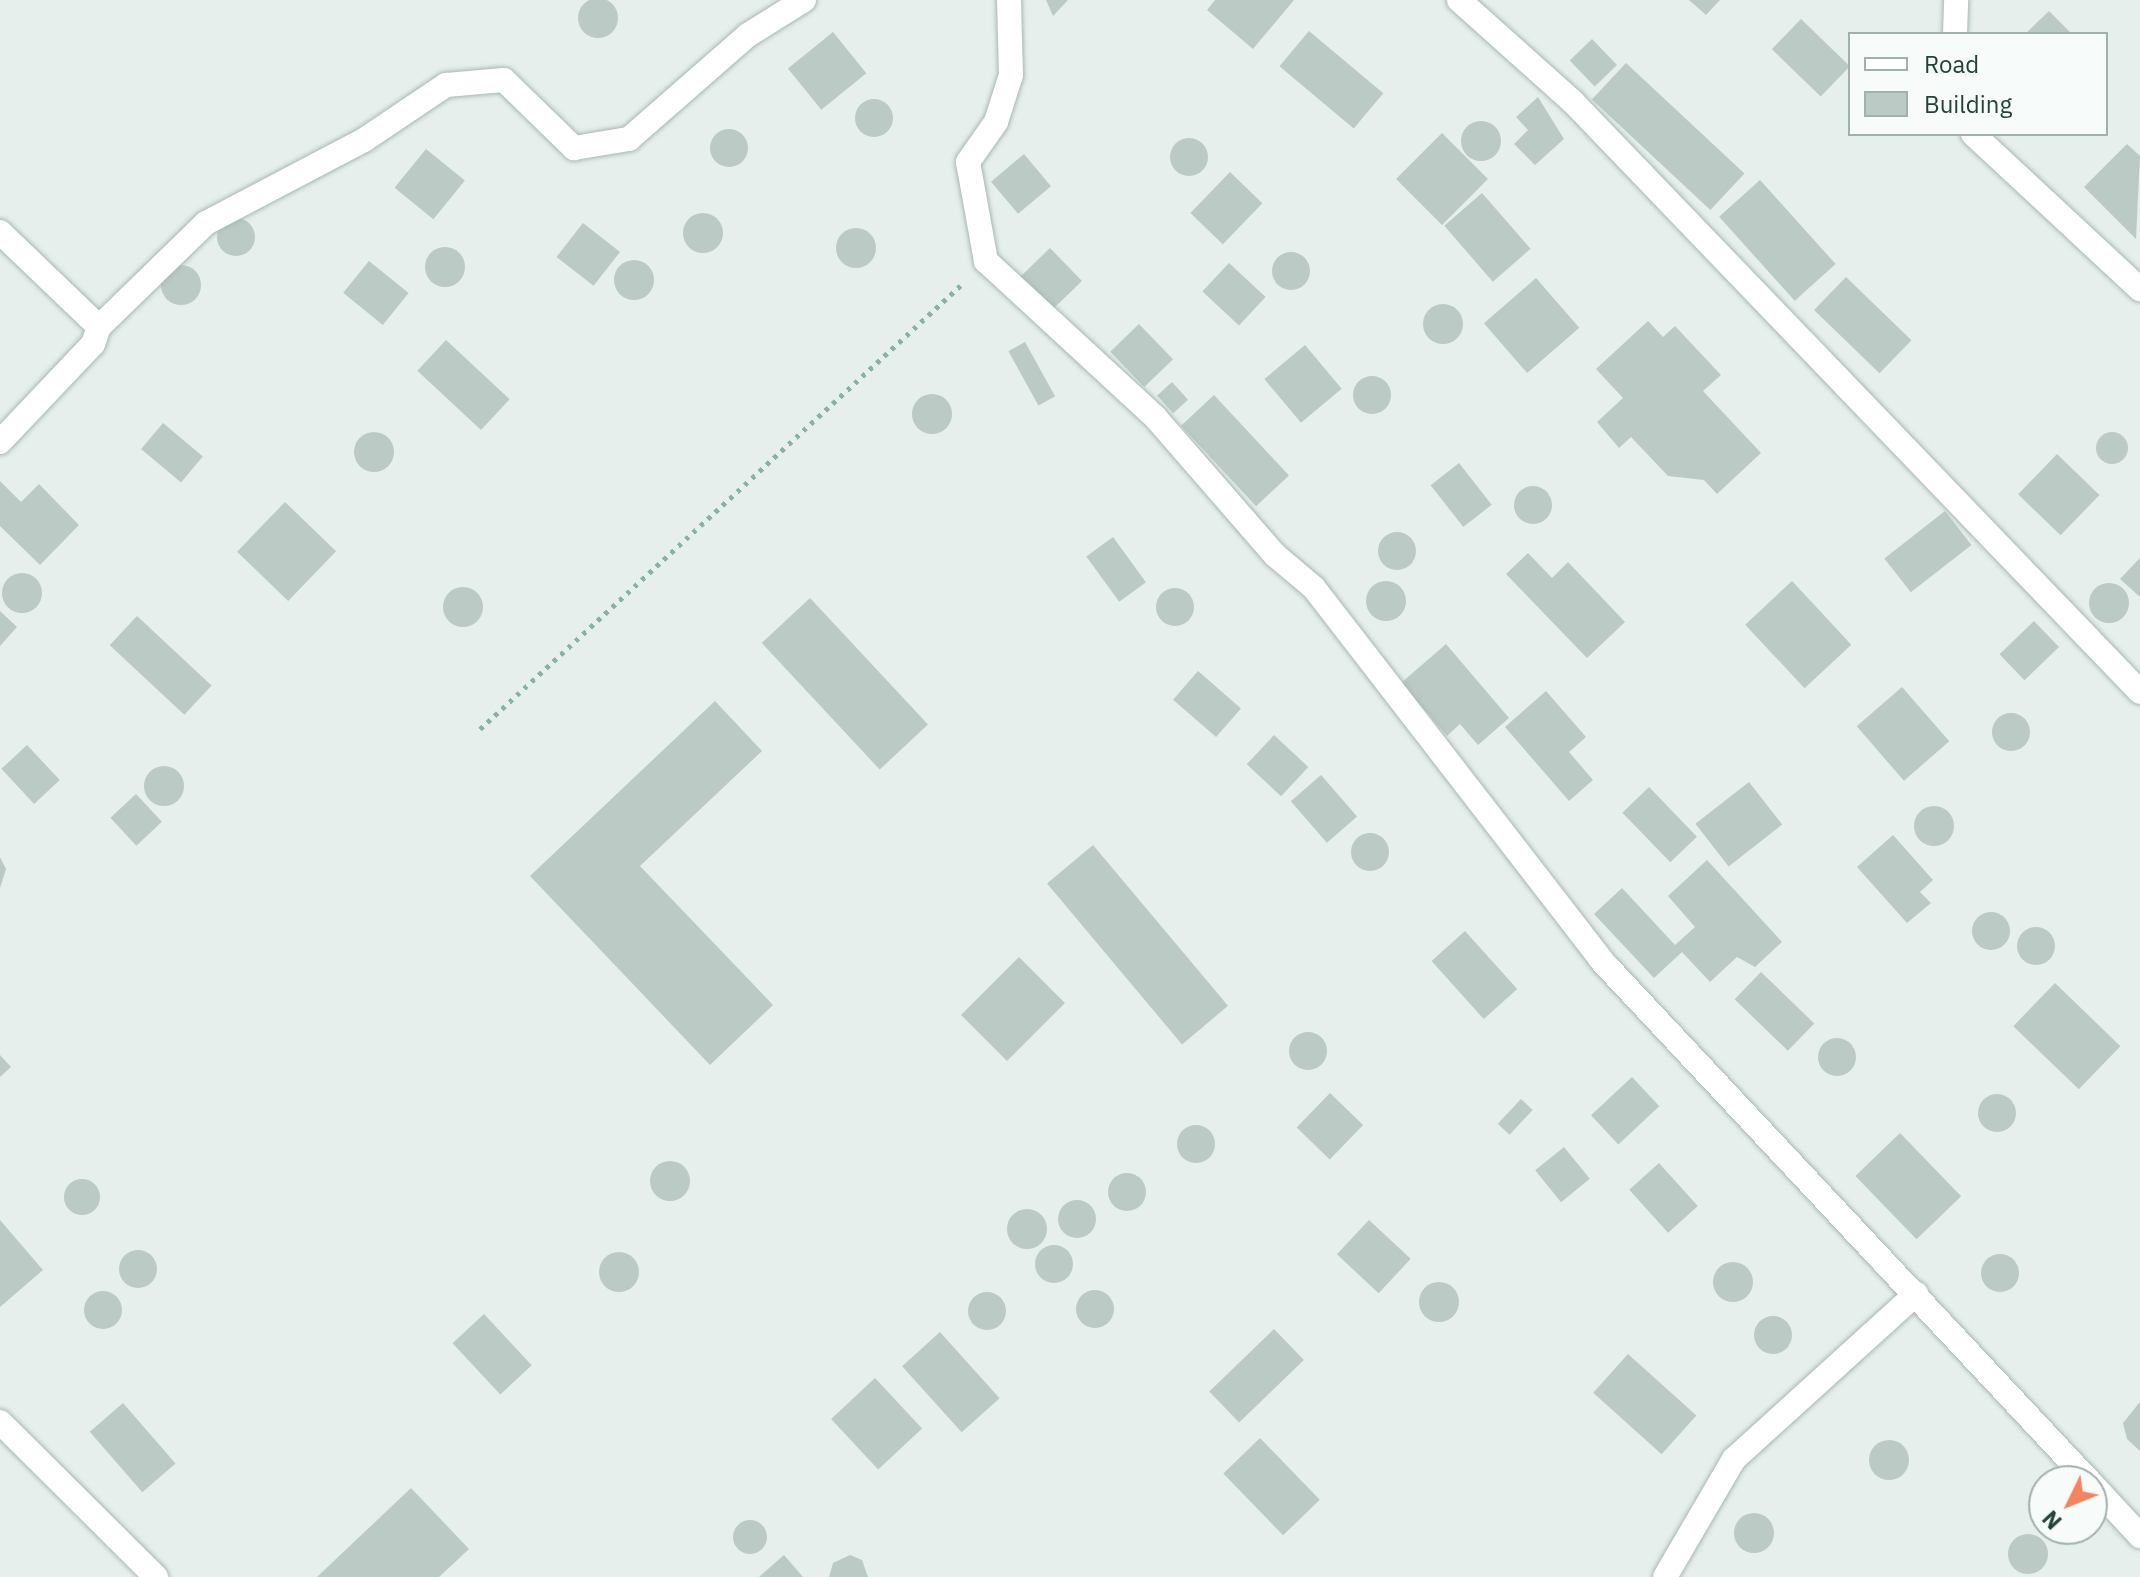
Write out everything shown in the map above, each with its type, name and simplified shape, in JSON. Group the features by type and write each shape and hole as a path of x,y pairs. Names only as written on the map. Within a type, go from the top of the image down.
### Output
{"street":[{"path":"0,442 93,344 99,327 206,223 364,140 446,85 504,80 574,148 629,139 748,35 804,0"},
{"path":"1009,0 1011,75 996,122 968,162 986,261 1155,417 1275,555 1314,588 1601,960 2073,1465"},
{"path":"1459,0 1573,102 2140,692"},
{"path":"1955,32 1956,0"},
{"path":"1975,136 2140,289"},
{"path":"0,232 99,327"},
{"path":"1665,1577 1734,1459 1916,1294"},
{"path":"0,1422 156,1577"},
{"path":"2108,1502 2140,1536"}],"path":[{"path":"480,729 986,261"}],"building":[{"path":"590,0 606,0 616,10 616,26 606,36 590,36 580,26 580,10"},
{"path":"1046,0 1068,0 1053,16"},
{"path":"1215,0 1294,0 1253,49 1207,10"},
{"path":"1689,0 1720,0 1706,15"},
{"path":"2049,11 2070,32 2027,32"},
{"path":"1801,19 1848,64 1848,68 1821,96 1772,49"},
{"path":"1309,31 1383,93 1354,129 1279,66"},
{"path":"833,32 866,73 821,110 788,69"},
{"path":"1592,39 1617,65 1595,86 1570,61"},
{"path":"1626,63 1744,173 1710,210 1592,100"},
{"path":"1538,97 1564,139 1535,165 1514,144 1528,130 1516,117"},
{"path":"874,99 888,104 893,118 888,132 874,137 860,132 855,118 860,104"},
{"path":"1481,121 1495,127 1501,141 1495,155 1481,161 1467,155 1461,141 1467,127"},
{"path":"729,129 743,134 748,148 743,162 729,167 715,162 710,148 715,134"},
{"path":"1442,133 1488,179 1442,225 1396,179"},
{"path":"1189,138 1203,143 1208,157 1203,171 1189,176 1175,171 1170,157 1175,143"},
{"path":"2127,144 2140,156 2136,239 2084,187"},
{"path":"426,149 465,180 433,219 395,188"},
{"path":"1024,154 1051,186 1018,214 991,182"},
{"path":"1230,172 1262,203 1223,244 1190,213"},
{"path":"1760,180 1836,264 1795,301 1719,217"},
{"path":"1482,193 1531,249 1493,282 1444,226"},
{"path":"703,213 717,219 723,233 717,247 703,253 689,247 683,233 689,219"},
{"path":"236,218 249,224 255,237 249,250 236,256 223,250 217,237 223,224"},
{"path":"583,223 620,252 594,286 557,257"},
{"path":"856,228 870,234 876,248 870,262 856,268 842,262 836,248 842,234"},
{"path":"445,247 459,253 465,267 459,281 445,287 431,281 425,267 431,253"},
{"path":"1050,248 1082,281 1052,310 1020,277"},
{"path":"1291,252 1305,257 1310,271 1305,285 1291,290 1277,285 1272,271 1277,257"},
{"path":"634,260 648,266 654,280 648,294 634,300 620,294 614,280 620,266"},
{"path":"369,261 409,293 383,325 343,293"},
{"path":"1229,263 1266,297 1239,326 1202,292"},
{"path":"181,265 195,271 201,285 195,299 181,305 167,299 161,285 167,271"},
{"path":"1846,277 1911,340 1880,373 1814,310"},
{"path":"1536,278 1579,328 1527,373 1484,323"},
{"path":"1443,304 1457,310 1463,324 1457,338 1443,344 1429,338 1423,324 1429,310"},
{"path":"1648,321 1663,337 1675,326 1721,375 1703,391 1761,453 1717,494 1704,480 1668,476 1631,437 1619,448 1597,422 1623,398 1596,369"},
{"path":"1139,324 1173,359 1144,387 1110,352"},
{"path":"446,340 510,399 481,430 417,371"},
{"path":"1025,342 1055,396 1038,405 1008,351"},
{"path":"1305,345 1342,389 1301,423 1264,379"},
{"path":"1372,376 1386,381 1391,395 1386,409 1372,414 1358,409 1353,395 1358,381"},
{"path":"1172,382 1188,400 1173,413 1157,395"},
{"path":"932,394 946,400 952,414 946,428 932,434 918,428 912,414 918,400"},
{"path":"1214,395 1289,475 1256,506 1181,426"},
{"path":"163,423 203,456 181,482 141,449"},
{"path":"374,432 388,438 394,452 388,466 374,472 360,466 354,452 360,438"},
{"path":"2112,432 2123,437 2128,448 2123,459 2112,464 2101,459 2096,448 2101,437"},
{"path":"2057,454 2099,495 2061,535 2018,494"},
{"path":"1459,463 1492,505 1463,527 1431,485"},
{"path":"0,481 21,502 39,484 79,525 40,565 0,526"},
{"path":"1533,486 1547,491 1552,505 1547,519 1533,524 1519,519 1514,505 1519,491"},
{"path":"285,502 336,551 288,601 237,552"},
{"path":"1945,511 1971,545 1911,592 1884,558"},
{"path":"1397,532 1411,537 1416,551 1411,565 1397,570 1383,565 1378,551 1383,537"},
{"path":"1113,537 1146,582 1119,602 1086,556"},
{"path":"1528,553 1552,578 1568,562 1625,622 1587,658 1506,574"},
{"path":"2140,558 2140,597 2120,579"},
{"path":"22,573 36,579 42,593 36,607 22,613 8,607 2,593 8,579"},
{"path":"1386,581 1400,587 1406,601 1400,615 1386,621 1372,615 1366,601 1372,587"},
{"path":"1792,581 1851,645 1805,688 1745,625"},
{"path":"2109,583 2123,589 2129,603 2123,617 2109,623 2095,617 2089,603 2095,589"},
{"path":"463,587 477,593 483,607 477,621 463,627 449,621 443,607 449,593"},
{"path":"1175,588 1189,593 1194,607 1189,621 1175,626 1161,621 1156,607 1161,593"},
{"path":"810,598 928,725 880,770 762,643"},
{"path":"0,611 17,627 0,646"},
{"path":"137,616 212,686 184,715 110,645"},
{"path":"2034,621 2059,647 2024,680 1999,654"},
{"path":"1446,644 1509,718 1478,745 1460,724 1447,736 1401,683"},
{"path":"1198,671 1241,708 1216,737 1173,700"},
{"path":"1902,687 1949,741 1904,781 1857,726"},
{"path":"1546,691 1586,737 1569,752 1593,780 1569,801 1505,727"},
{"path":"715,701 762,751 640,866 773,1005 710,1065 530,876"},
{"path":"2011,713 2025,718 2030,732 2025,746 2011,751 1997,746 1992,732 1997,718"},
{"path":"1274,735 1308,767 1281,796 1247,764"},
{"path":"27,745 60,780 34,804 1,769"},
{"path":"164,766 178,772 184,786 178,800 164,806 150,800 144,786 150,772"},
{"path":"1321,775 1357,817 1327,843 1291,801"},
{"path":"1749,782 1782,825 1729,866 1695,824"},
{"path":"1649,787 1697,837 1670,862 1622,813"},
{"path":"136,794 162,822 136,846 110,818"},
{"path":"1934,806 1948,812 1954,826 1948,840 1934,846 1920,840 1914,826 1920,812"},
{"path":"1370,833 1384,838 1389,852 1384,866 1370,871 1356,866 1351,852 1356,838"},
{"path":"1893,835 1933,880 1920,892 1931,903 1907,923 1857,867"},
{"path":"1093,845 1228,1006 1182,1044 1047,884"},
{"path":"0,857 6,869 0,888"},
{"path":"1707,860 1782,942 1755,967 1737,957 1710,982 1682,952 1654,978 1594,914 1622,888 1675,945 1695,927 1668,896"},
{"path":"1991,912 2005,917 2010,931 2005,945 1991,950 1977,945 1972,931 1977,917"},
{"path":"2036,927 2050,932 2055,946 2050,960 2036,965 2022,960 2017,946 2022,932"},
{"path":"1465,931 1517,989 1484,1019 1432,961"},
{"path":"1019,957 1065,1003 1007,1061 961,1015"},
{"path":"1761,972 1814,1023 1788,1051 1735,999"},
{"path":"2055,983 2120,1046 2079,1089 2013,1026"},
{"path":"1308,1032 1322,1037 1327,1051 1322,1065 1308,1070 1294,1065 1289,1051 1294,1037"},
{"path":"1837,1038 1851,1043 1856,1057 1851,1071 1837,1076 1823,1071 1818,1057 1823,1043"},
{"path":"0,1055 11,1067 0,1077"},
{"path":"1632,1077 1659,1106 1618,1144 1591,1115"},
{"path":"1330,1093 1363,1125 1330,1159 1297,1128"},
{"path":"1997,1094 2011,1099 2016,1113 2011,1127 1997,1132 1983,1127 1978,1113 1983,1099"},
{"path":"1521,1099 1533,1110 1510,1135 1498,1124"},
{"path":"1196,1125 1210,1130 1215,1144 1210,1158 1196,1163 1182,1158 1177,1144 1182,1130"},
{"path":"1900,1133 1961,1196 1917,1239 1855,1176"},
{"path":"1564,1147 1590,1179 1561,1202 1535,1170"},
{"path":"670,1161 684,1167 690,1181 684,1195 670,1201 656,1195 650,1181 656,1167"},
{"path":"1659,1163 1698,1206 1668,1233 1629,1190"},
{"path":"1127,1173 1141,1178 1146,1192 1141,1206 1127,1211 1113,1206 1108,1192 1113,1178"},
{"path":"82,1179 95,1184 100,1197 95,1210 82,1215 69,1210 64,1197 69,1184"},
{"path":"1077,1200 1091,1205 1096,1219 1091,1233 1077,1238 1063,1233 1058,1219 1063,1205"},
{"path":"1027,1209 1041,1215 1047,1229 1041,1243 1027,1249 1013,1243 1007,1229 1013,1215"},
{"path":"0,1220 43,1270 0,1307"},
{"path":"1369,1220 1411,1259 1379,1293 1337,1254"},
{"path":"1054,1245 1068,1250 1073,1264 1068,1278 1054,1283 1040,1278 1035,1264 1040,1250"},
{"path":"138,1250 151,1256 157,1269 151,1282 138,1288 125,1282 119,1269 125,1256"},
{"path":"619,1252 633,1258 639,1272 633,1286 619,1292 605,1286 599,1272 605,1258"},
{"path":"2000,1254 2014,1259 2019,1273 2014,1287 2000,1292 1986,1287 1981,1273 1986,1259"},
{"path":"1733,1262 1747,1268 1753,1282 1747,1296 1733,1302 1719,1296 1713,1282 1719,1268"},
{"path":"1439,1282 1453,1288 1459,1302 1453,1316 1439,1322 1425,1316 1419,1302 1425,1288"},
{"path":"1095,1290 1109,1295 1114,1309 1109,1323 1095,1328 1081,1323 1076,1309 1081,1295"},
{"path":"103,1291 116,1297 122,1310 116,1323 103,1329 90,1323 84,1310 90,1297"},
{"path":"987,1292 1001,1297 1006,1311 1001,1325 987,1330 973,1325 968,1311 973,1297"},
{"path":"484,1314 532,1365 500,1395 453,1343"},
{"path":"1773,1316 1787,1321 1792,1335 1787,1349 1773,1354 1759,1349 1754,1335 1759,1321"},
{"path":"1274,1329 1304,1360 1239,1422 1209,1392"},
{"path":"940,1332 1000,1398 962,1432 902,1366"},
{"path":"1628,1354 1696,1416 1662,1454 1593,1393"},
{"path":"875,1378 922,1428 878,1469 831,1419"},
{"path":"2140,1402 2140,1451 2127,1439 2123,1423"},
{"path":"123,1403 175,1463 142,1492 90,1432"},
{"path":"1260,1438 1320,1500 1283,1535 1223,1473"},
{"path":"1889,1440 1903,1446 1909,1460 1903,1474 1889,1480 1875,1474 1869,1460 1875,1446"},
{"path":"411,1488 469,1549 439,1577 317,1577"},
{"path":"1754,1513 1768,1519 1774,1533 1768,1547 1754,1553 1740,1547 1734,1533 1740,1519"},
{"path":"750,1520 762,1525 767,1537 762,1549 750,1554 738,1549 733,1537 738,1525"},
{"path":"2028,1534 2028,1545 2046,1546 2046,1562 2036,1572 2020,1572 2010,1562 2010,1546 2020,1536"},
{"path":"784,1555 803,1577 759,1577"},
{"path":"850,1555 862,1560 868,1577 829,1577 833,1563"}]}
